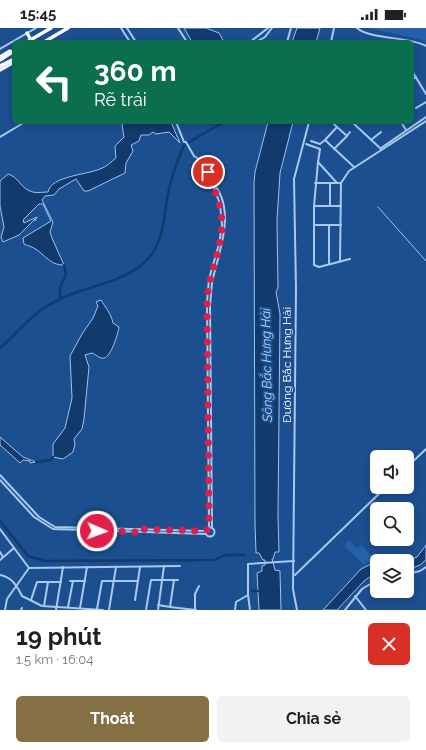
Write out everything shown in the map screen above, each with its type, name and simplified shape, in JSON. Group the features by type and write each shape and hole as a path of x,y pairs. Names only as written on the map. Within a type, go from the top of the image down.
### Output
{"highway":[{"path":"31,40 51,28"},
{"path":"47,40 68,28"},
{"path":"27,33 29,40"},
{"path":"0,57 12,51"},
{"path":"0,60 12,51"},
{"path":"0,66 12,60"},
{"path":"0,70 12,63"}],"street":[{"path":"15,40 36,28"},
{"path":"121,28 129,40"},
{"path":"127,28 135,40"},
{"path":"178,28 186,40"},
{"path":"253,40 268,28"},
{"path":"260,40 265,37 272,28"},
{"path":"288,40 291,28"},
{"path":"331,40 334,28"},
{"path":"357,28 364,32 403,40"},
{"path":"0,49 12,42"},
{"path":"414,42 426,46"},
{"path":"414,74 426,94"},
{"path":"416,108 426,102"},
{"path":"407,131 426,116"},
{"path":"340,261 341,183 349,171 384,145 426,121"},
{"path":"0,137 22,124"},
{"path":"0,480 42,523 53,529 206,532 210,528 212,451 211,290 224,234 224,214 216,185 211,181 205,162 194,156 187,143 184,142 177,124"},
{"name":"Đường Bắc Hưng Hải","path":"297,610 294,598 296,288 294,179 308,124"},
{"path":"334,124 347,136"},
{"path":"354,124 380,149"},
{"path":"402,124 407,131"},
{"path":"311,141 320,144 337,127"},
{"path":"334,148 350,132"},
{"path":"371,140 381,132"},
{"path":"324,140 354,167"},
{"path":"306,144 320,149 315,183 314,265 319,267 350,259"},
{"path":"318,162 337,183"},
{"path":"315,183 341,183"},
{"path":"330,183 330,206"},
{"path":"210,528 207,378 208,289 222,225 219,196"},
{"path":"314,206 341,206"},
{"path":"314,225 341,225"},
{"path":"329,225 329,264"},
{"path":"414,460 426,449"},
{"path":"0,475 13,493"},
{"path":"295,575 379,494"},
{"path":"206,532 209,537 213,536 215,531 210,528"},
{"path":"0,529 29,568"},
{"path":"0,560 14,548"},
{"path":"0,552 4,557"},
{"path":"250,610 248,594 248,564 272,564 294,561"},
{"path":"158,610 164,566"},
{"path":"29,568 180,566"},
{"path":"80,608 87,567"},
{"path":"110,610 116,567"},
{"path":"135,600 140,567"},
{"path":"414,572 426,567"},
{"path":"5,610 7,599 29,568"},
{"path":"56,609 63,568"},
{"path":"0,575 7,576 16,585 22,596 44,606 56,609 80,608 103,610"},
{"path":"97,610 102,581 138,580"},
{"path":"146,610 151,580 178,580"},
{"path":"170,607 174,580"},
{"path":"70,581 85,581"},
{"path":"68,608 73,581"},
{"path":"31,600 37,582 61,582"},
{"path":"44,606 48,582"},
{"path":"344,610 355,596 366,585 370,583"},
{"path":"158,605 196,610 195,594 199,586"},
{"path":"235,610 236,602 248,594"},
{"path":"355,596 366,610"}],"shaded area":[{"path":"369,28 426,28 426,42 419,39"},
{"path":"349,541 357,549 362,545 370,554 370,561 364,565 344,546"}],"water":[{"path":"184,28 206,28 219,33 223,40 191,40"},
{"path":"297,28 320,28 317,40 293,40"},
{"path":"172,124 180,143 169,132 156,134 153,132 149,135 141,135 139,141 131,145 133,151 126,163 125,173 88,191 84,191 76,179 59,189 54,195 45,196 42,200 53,222 50,232 64,265 54,263 34,248 24,244 23,238 51,221 43,204 39,204 23,220 24,223 37,217 35,221 35,219 19,235 3,242 1,237 4,227 0,206 0,181 8,174 14,177 30,191 48,192 55,182 102,168 116,158 115,146 124,137 122,125"},
{"name":"Sông Bắc Hưng Hải","path":"267,124 292,124 280,173 277,220 278,288 276,292 280,314 279,552 275,552 272,559 275,570 280,571 281,610 259,610 257,573 262,571 262,566 265,565 265,560 263,560 259,553 256,553 255,523 255,172"},
{"path":"101,300 113,323 119,327 114,345 107,357 101,358 92,353 85,355 89,367 82,429 74,439 75,444 73,452 63,459 53,457 53,444 65,428 72,398 70,356 93,318 98,306 96,302"},
{"path":"0,437 23,457 36,462 30,463 30,461 23,460 20,463 0,445"},
{"path":"426,545 426,560 414,567 414,558 417,557"},
{"path":"370,564 370,577 364,581 337,610 323,610 361,569"}],"waterway":[{"path":"0,348 40,310 74,293 123,276 141,265 149,258 159,241 171,180 184,145 221,124"},
{"path":"378,207 426,261"},
{"path":"60,299 60,287 66,275 64,265"},
{"path":"36,462 51,460 53,457"},
{"path":"0,521 28,556 45,561 215,560 225,555 245,555"},
{"path":"252,591 261,591"}],"route":[{"path":"97,531 139,532 139,529 206,531 209,528 207,292 209,279 219,244 222,225 220,204 211,185 208,172"}]}
